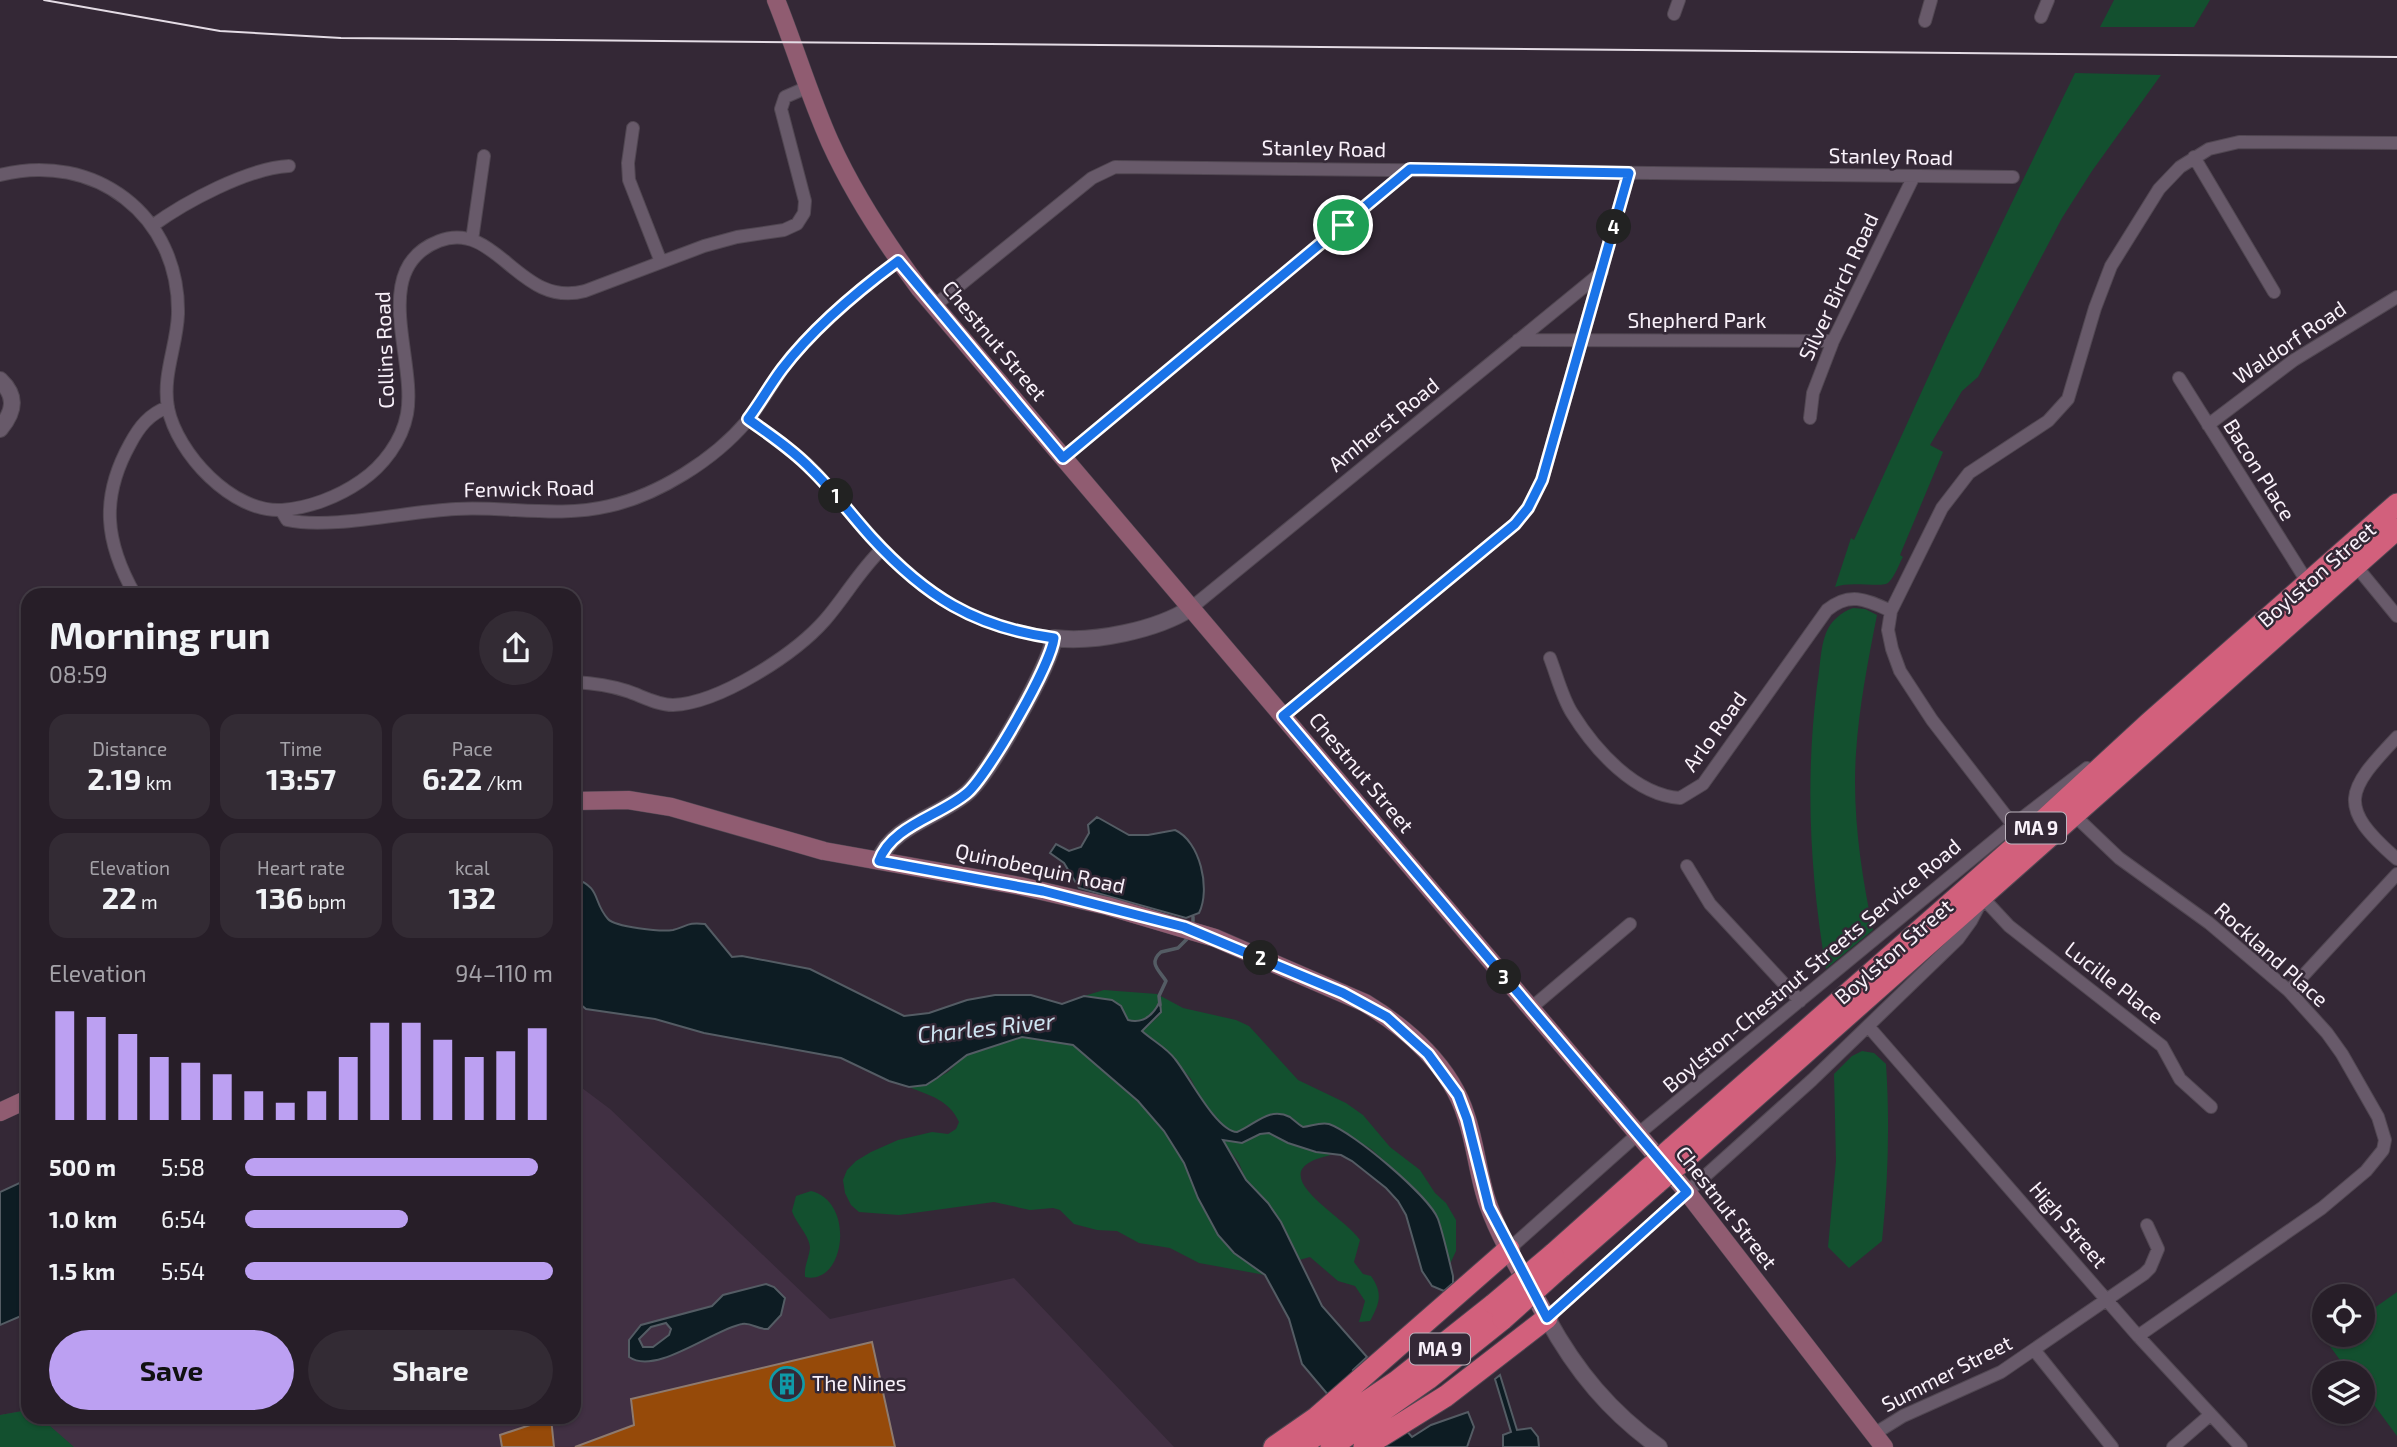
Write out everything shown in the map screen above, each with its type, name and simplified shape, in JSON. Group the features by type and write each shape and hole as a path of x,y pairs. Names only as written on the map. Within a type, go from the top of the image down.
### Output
{"highway":[{"name":"Boylston Street","path":"1395,1405 1677,1154 2149,723 2397,504"},
{"name":"Boylston Street","path":"1677,1154 1983,898 2397,529"},
{"path":"1274,1447 1345,1428 1368,1373 1509,1250"},
{"path":"1395,1405 1472,1377 1547,1318"},
{"name":"MA 9","path":"1299,1447 1395,1405"},
{"name":"MA 9","path":"1331,1447 1345,1428"}],"main road":[{"name":"Chestnut Street","path":"776,0 808,87 852,186 898,261 1687,1192 1879,1441"},
{"name":"Quinobequin Road","path":"581,801 628,800 671,807 807,847 1043,891 1184,927 1235,946 1376,1010 1419,1044 1452,1084 1467,1119 1489,1207 1509,1250 1547,1318"},
{"path":"0,1112 21,1102"}],"street":[{"path":"1674,14 1679,0"},
{"path":"1925,21 1931,0"},
{"path":"2041,18 2048,0"},
{"path":"484,156 472,240 490,249 527,280 561,293 585,291 714,243 784,230 797,224 804,213 805,201 780,109 786,97 808,87"},
{"path":"633,128 628,163 629,180 661,262"},
{"path":"2013,825 1951,748 1900,671 1888,630 1891,611 1942,508 1958,484 1982,464 2048,421 2068,399 2095,308 2121,247 2168,177 2209,149 2239,142 2397,143"},
{"path":"2194,157 2274,292"},
{"path":"152,226 243,177 264,169 289,166"},
{"name":"Stanley Road","path":"934,306 1092,178 1115,167 2013,177"},
{"path":"1063,458 1410,169"},
{"name":"Collins Road","path":"0,175 55,170 90,178 130,201 152,226 170,263 177,300 177,326 167,372 168,407 179,440 205,473 230,492 252,504 281,510 312,504 347,489 375,470 390,452 401,434 409,405 399,296 405,271 416,256 438,242 456,238 472,240"},
{"path":"1283,716 1522,516 1542,480 1629,173"},
{"name":"Silver Birch Road","path":"1810,418 1813,393 1833,341 1913,176"},
{"name":"Fenwick Road","path":"281,510 287,520 316,522 453,509 567,511 607,507 649,491 688,469 723,444 748,419 783,368 807,340 860,290 898,261"},
{"name":"Amherst Road","path":"1191,608 1602,272"},
{"name":"Waldorf Road","path":"2208,425 2294,360 2397,297"},
{"name":"Shepherd Park","path":"1518,340 1833,341"},
{"name":"Bacon Place","path":"2179,377 2308,583"},
{"path":"0,380 11,394 13,407 0,429"},
{"path":"132,588 113,546 110,496 116,471 137,432 149,417 168,407"},
{"path":"748,419 810,468 882,549 923,588 957,610 993,625 1054,638 1084,640 1168,620 1191,608"},
{"path":"581,683 609,685 663,704 683,704 712,695 780,659 823,622 882,549"},
{"path":"2356,566 2397,616"},
{"name":"Arlo Road","path":"1550,658 1571,711 1606,756 1634,780 1654,792 1680,798 1703,784 1827,610 1835,603 1855,597 1891,611"},
{"path":"879,861 890,840 960,799 982,777 1046,666 1054,638"},
{"name":"Boylston-Chestnut Streets Service Road","path":"1509,1250 1638,1134 2013,825 2149,723"},
{"path":"2397,737 2366,770 2358,781 2355,793 2358,818 2364,829 2397,859"},
{"name":"Rockland Place","path":"2074,815 2119,858 2209,923 2289,991 2327,1034 2372,1105 2385,1140 2383,1150 2366,1171 2295,1229 2138,1336"},
{"path":"1687,866 1710,904 1800,1001"},
{"path":"2289,991 2397,874"},
{"path":"1659,1447 1623,1420 1599,1396 1577,1367 1547,1318 1868,1026 1958,939 1983,898"},
{"name":"Lucille Place","path":"1983,898 2010,926 2162,1046 2180,1079 2211,1107"},
{"path":"1531,1008 1630,924"},
{"name":"High Street","path":"1868,1026 2138,1336 2241,1447"},
{"name":"Summer Street","path":"1879,1441 1903,1416 1990,1378 2035,1351 2144,1274 2156,1257 2158,1249 2147,1225"},
{"path":"2035,1351 2112,1447"},
{"path":"2173,1447 2210,1415"}],"shaded area":[{"path":"581,1087 610,1109 830,1319 1014,1278 1174,1447 0,1447 0,1415 21,1411 21,1424 581,1424"}],"green space":[{"path":"2114,0 2210,0 2194,27 2100,27"},
{"path":"2075,73 2161,75 2062,218 1978,377 1962,391 1930,445 1943,452 1893,577 1886,584 1850,584 1835,587 1851,538 1854,540 1947,336"},
{"path":"1853,608 1865,609 1877,615 1857,736 1855,775 1858,842 1873,930 1826,969 1816,898 1811,828 1813,722 1821,652 1826,633 1836,618"},
{"path":"1104,990 1157,994 1183,1008 1236,1020 1249,1026 1298,1080 1346,1103 1363,1115 1390,1147 1420,1170 1456,1220 1456,1251 1450,1264 1438,1219 1420,1193 1371,1149 1332,1125 1322,1123 1303,1127 1291,1117 1237,1132 1227,1129 1202,1101 1191,1079 1170,1054 1142,1031 1159,1016 1159,1002 1147,1017 1128,1020 1113,1001 1084,996"},
{"path":"1027,1036 1046,1042 1061,1041 1073,1045 1144,1107 1164,1131 1251,1264 1265,1275 1199,1263 1170,1248 1139,1243 1117,1231 1097,1230 1074,1224 1060,1210 1053,1208 1030,1210 994,1202 899,1215 859,1212 851,1205 843,1180 847,1170 856,1161 898,1140 932,1132 948,1134 956,1129 959,1122 945,1104 909,1087 926,1085 948,1072 966,1055"},
{"path":"1862,1051 1874,1053 1886,1064 1886,1197 1882,1241 1849,1268 1828,1247 1836,1161 1834,1074 1852,1056"},
{"path":"1269,1133 1288,1143 1331,1155 1310,1162 1301,1171 1302,1182 1310,1193 1360,1240 1354,1262 1363,1274 1371,1276 1379,1293 1378,1303 1370,1321 1359,1322 1365,1301 1355,1286 1338,1281 1310,1257 1299,1260 1271,1208 1246,1180 1239,1163 1223,1141 1225,1138 1242,1143 1260,1134"},
{"path":"811,1191 825,1198 835,1210 840,1241 836,1257 829,1269 819,1276 805,1277 810,1248 792,1211 796,1196"},
{"path":"2397,1292 2397,1436 2375,1406 2375,1361 2341,1361 2331,1347 2375,1347 2375,1308"},
{"path":"21,1411 21,1424 48,1424 74,1447 0,1447 0,1415"}],"water":[{"path":"1097,817 1129,835 1175,830 1184,836 1191,844 1201,867 1204,891 1199,913 1186,918 1079,888 1064,863 1050,853 1056,844 1069,851 1081,847 1089,833 1088,825"},
{"name":"Charles River","path":"581,881 593,891 603,912 612,922 628,927 659,930 705,924 732,957 742,956 810,969 904,1016 929,1013 967,1000 995,995 1031,995 1062,1004 1084,996 1112,1000 1121,1006 1128,1020 1139,1021 1148,1017 1160,1001 1161,1012 1142,1031 1171,1055 1220,1123 1237,1132 1269,1115 1282,1114 1303,1127 1329,1124 1355,1139 1389,1166 1432,1209 1440,1225 1453,1276 1453,1283 1444,1291 1432,1286 1422,1271 1406,1215 1398,1201 1352,1161 1341,1155 1316,1152 1288,1143 1269,1133 1260,1134 1242,1143 1223,1140 1246,1180 1268,1203 1281,1222 1322,1306 1367,1357 1353,1370 1412,1437 1431,1425 1468,1412 1474,1427 1467,1447 1372,1447 1302,1364 1289,1319 1265,1275 1234,1253 1218,1235 1198,1198 1184,1163 1164,1131 1138,1101 1073,1045 1022,1037 967,1055 926,1085 909,1087 889,1081 841,1058 704,1033 655,1019 586,1009 581,1005"},
{"path":"21,1182 21,1316 0,1325 0,1192"},
{"path":"766,1284 774,1287 785,1298 781,1315 768,1329 742,1324 654,1361 640,1361 629,1357 629,1340 641,1325 712,1306 723,1295","holes":["666,1323 671,1329 669,1335 653,1347 643,1347 639,1339 651,1327"]},
{"path":"1500,1375 1517,1430 1531,1428 1538,1437 1539,1447 1503,1447 1503,1435 1511,1432 1495,1379"}],"building":[{"name":"The Nines","path":"872,1342 895,1447 575,1447 634,1425 631,1399"},
{"path":"533,1424 552,1424 554,1447 502,1447 500,1435"}],"waterway":[{"path":"1160,1005 1159,996 1166,981 1156,967 1155,960 1161,952 1178,948 1187,939"}],"tram line":[{"path":"44,0 220,31 341,38 2397,57"}],"place":[{"name":"The Nines","path":"787,1384"}],"route":[{"path":"1410,169 1629,173 1542,480 1528,508 1515,524 1283,716 1687,1192 1547,1318 1500,1233 1489,1207 1467,1119 1458,1095 1446,1075 1419,1044 1387,1017 1343,993 1184,927 1107,905 1043,891 879,861 890,840 960,799 982,777 1046,666 1054,638 993,625 957,610 933,595 892,559 810,468 748,419 783,368 807,340 860,290 898,261 1063,458 1343,225 1410,169"}]}
